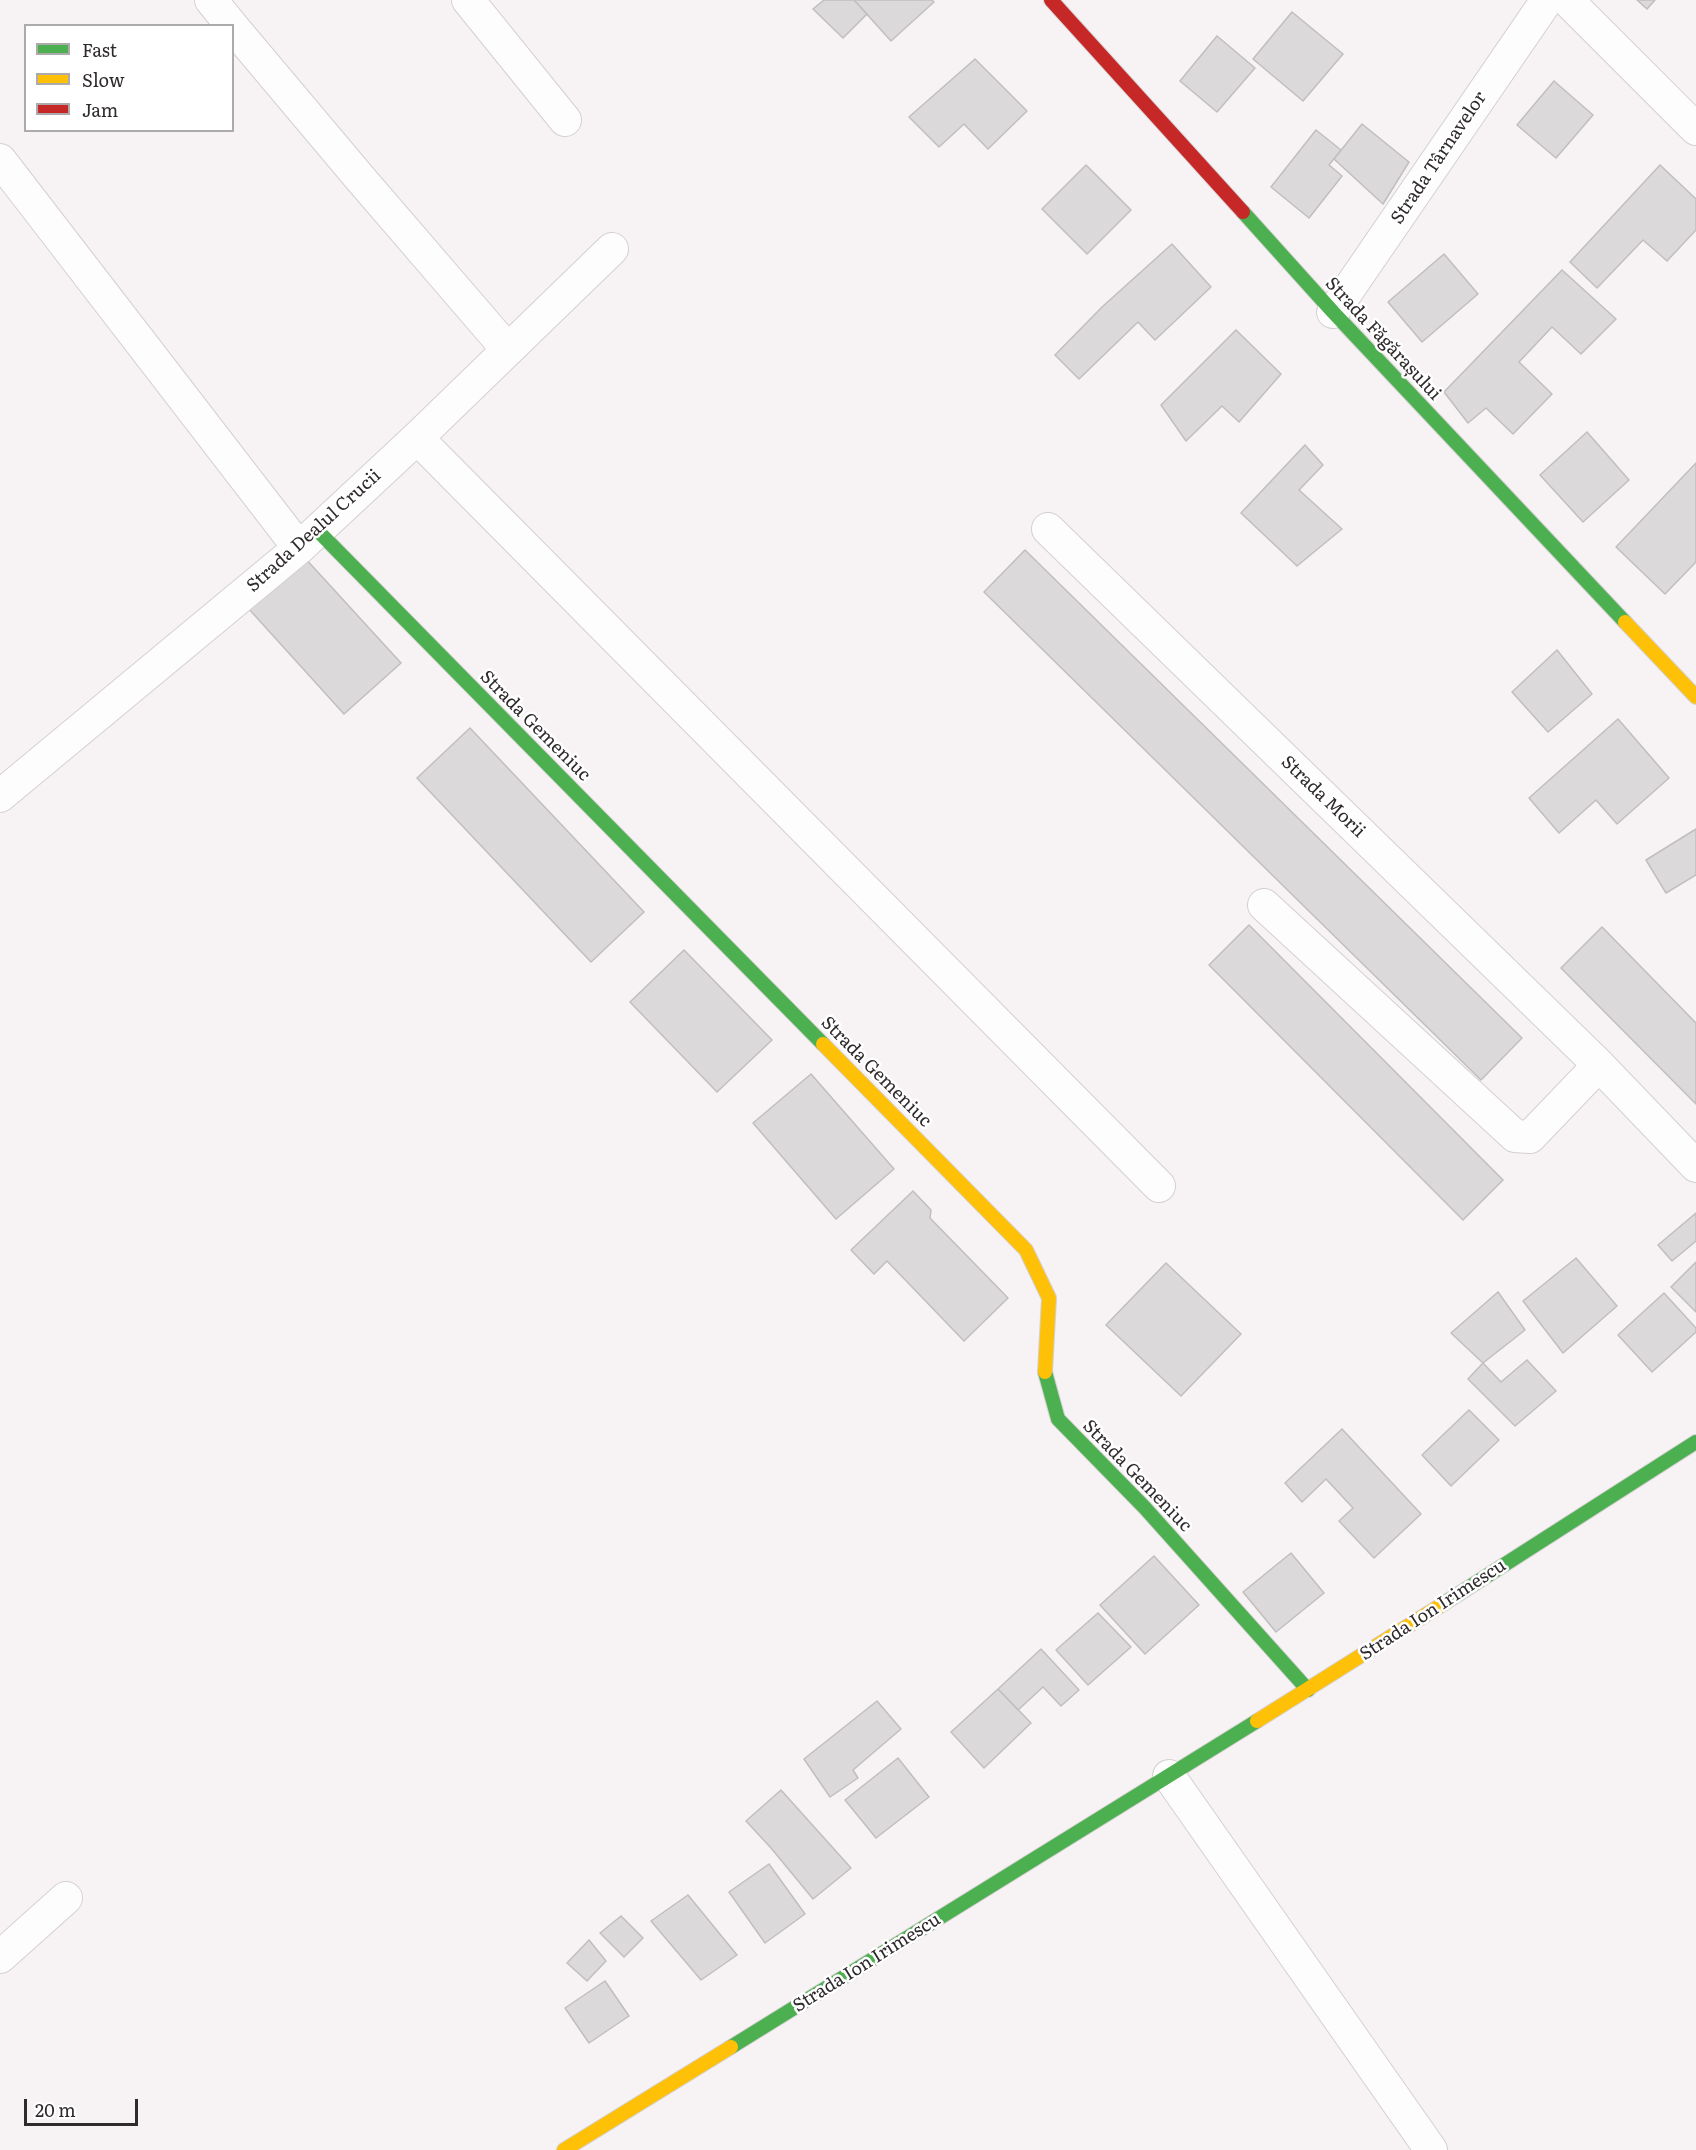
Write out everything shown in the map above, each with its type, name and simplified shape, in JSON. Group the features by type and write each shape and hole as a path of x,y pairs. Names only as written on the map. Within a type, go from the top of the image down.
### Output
{"street":[{"path":"211,0 230,24"},
{"path":"468,0 565,120"},
{"name":"Strada Făgărașului","path":"1051,0 1333,312 1696,697"},
{"name":"Strada Târnavelor","path":"1333,312 1550,1 1696,129"},
{"path":"234,28 508,350"},
{"path":"0,160 308,540"},
{"name":"Strada Dealul Crucii","path":"0,796 308,540 612,249"},
{"path":"417,438 1159,1186"},
{"name":"Strada Morii","path":"1048,529 1599,1065 1696,1166"},
{"name":"Strada Gemeniuc","path":"308,540 1026,1250 1049,1298 1045,1374 1058,1419 1145,1508 1308,1690"},
{"path":"1264,905 1515,1136 1530,1137 1544,1125 1599,1065"},
{"name":"Strada Ion Irimescu","path":"564,2150 1308,1690 1696,1442"},
{"path":"1169,1776 1431,2150"},
{"path":"0,1958 66,1898"}],"building":[{"path":"824,0 854,0 867,14 843,38 813,9"},
{"path":"854,0 932,0 934,2 891,41"},
{"path":"1637,0 1655,0 1647,9"},
{"path":"1292,12 1343,54 1303,101 1253,59"},
{"path":"1217,36 1255,68 1217,112 1180,81"},
{"path":"975,59 1027,111 988,149 964,124 939,147 909,117"},
{"path":"1554,81 1593,115 1556,158 1517,125"},
{"path":"1362,124 1409,162 1383,204 1334,159"},
{"path":"1316,130 1341,150 1329,165 1342,176 1309,218 1271,187"},
{"path":"1086,165 1131,210 1087,254 1042,209"},
{"path":"1660,165 1696,199 1696,230 1667,261 1643,240 1597,288 1570,262"},
{"path":"1172,244 1211,287 1155,340 1138,322 1079,379 1055,355 1102,307"},
{"path":"1444,254 1478,294 1422,342 1388,302"},
{"path":"1562,270 1616,319 1581,354 1552,327 1519,362 1552,394 1513,434 1486,408 1468,423 1444,392"},
{"path":"1236,330 1281,374 1239,422 1222,406 1186,441 1161,405"},
{"path":"1587,432 1629,480 1583,522 1540,475"},
{"path":"1305,445 1323,465 1299,490 1342,529 1297,566 1241,513"},
{"path":"1696,463 1696,562 1665,594 1616,547"},
{"path":"1025,550 1522,1038 1481,1080 984,592"},
{"path":"304,557 401,663 344,714 248,608"},
{"path":"1557,650 1592,694 1548,732 1512,692"},
{"path":"1618,719 1669,778 1617,824 1596,800 1559,833 1529,798"},
{"path":"470,728 644,912 591,962 417,778"},
{"path":"1696,829 1696,875 1666,893 1646,860"},
{"path":"1249,925 1503,1180 1463,1220 1209,965"},
{"path":"1602,927 1696,1023 1696,1104 1561,968"},
{"path":"684,950 772,1040 717,1092 630,1002"},
{"path":"811,1074 894,1169 836,1219 753,1123"},
{"path":"913,1191 931,1210 930,1218 1008,1298 964,1341 887,1261 874,1274 851,1250"},
{"path":"1696,1213 1696,1241 1672,1261 1658,1245"},
{"path":"1576,1258 1617,1306 1563,1353 1523,1301"},
{"path":"1696,1262 1696,1312 1671,1287"},
{"path":"1166,1263 1241,1334 1181,1396 1106,1325"},
{"path":"1498,1292 1525,1330 1483,1363 1451,1333"},
{"path":"1664,1293 1696,1328 1696,1332 1652,1372 1618,1335"},
{"path":"1527,1360 1556,1391 1515,1426 1468,1379 1483,1363 1501,1382"},
{"path":"1469,1410 1499,1440 1451,1486 1422,1455"},
{"path":"1342,1429 1421,1514 1374,1558 1339,1521 1353,1508 1326,1479 1302,1502 1285,1483"},
{"path":"1291,1553 1324,1593 1276,1632 1243,1592"},
{"path":"1154,1556 1199,1605 1145,1654 1100,1605"},
{"path":"1098,1613 1131,1647 1088,1685 1056,1650"},
{"path":"1041,1649 1079,1690 1061,1706 1043,1687 1018,1710 998,1689"},
{"path":"998,1689 1031,1723 984,1768 951,1732"},
{"path":"877,1701 901,1729 853,1770 858,1778 830,1797 804,1759"},
{"path":"898,1758 929,1797 876,1838 845,1800"},
{"path":"781,1790 851,1868 813,1899 746,1821"},
{"path":"769,1864 805,1914 765,1943 729,1892"},
{"path":"688,1895 737,1955 701,1980 651,1921"},
{"path":"621,1916 643,1938 624,1957 600,1933"},
{"path":"589,1940 606,1961 587,1981 567,1963"},
{"path":"605,1981 629,2016 589,2043 565,2008"}],"traffic: fast":[{"path":"1243,212 1333,312 1625,622"},
{"path":"318,531 823,1044"},
{"path":"1045,1372 1058,1419 1145,1508 1308,1690"},
{"path":"1443,1604 1696,1442"},
{"path":"731,2047 1257,1721"}],"traffic: slow":[{"path":"1625,622 1696,697"},
{"path":"823,1044 1026,1250 1049,1298 1045,1372"},
{"path":"1257,1721 1443,1604"},
{"path":"564,2150 731,2047"}],"traffic: jam":[{"path":"1051,0 1243,212"}]}
